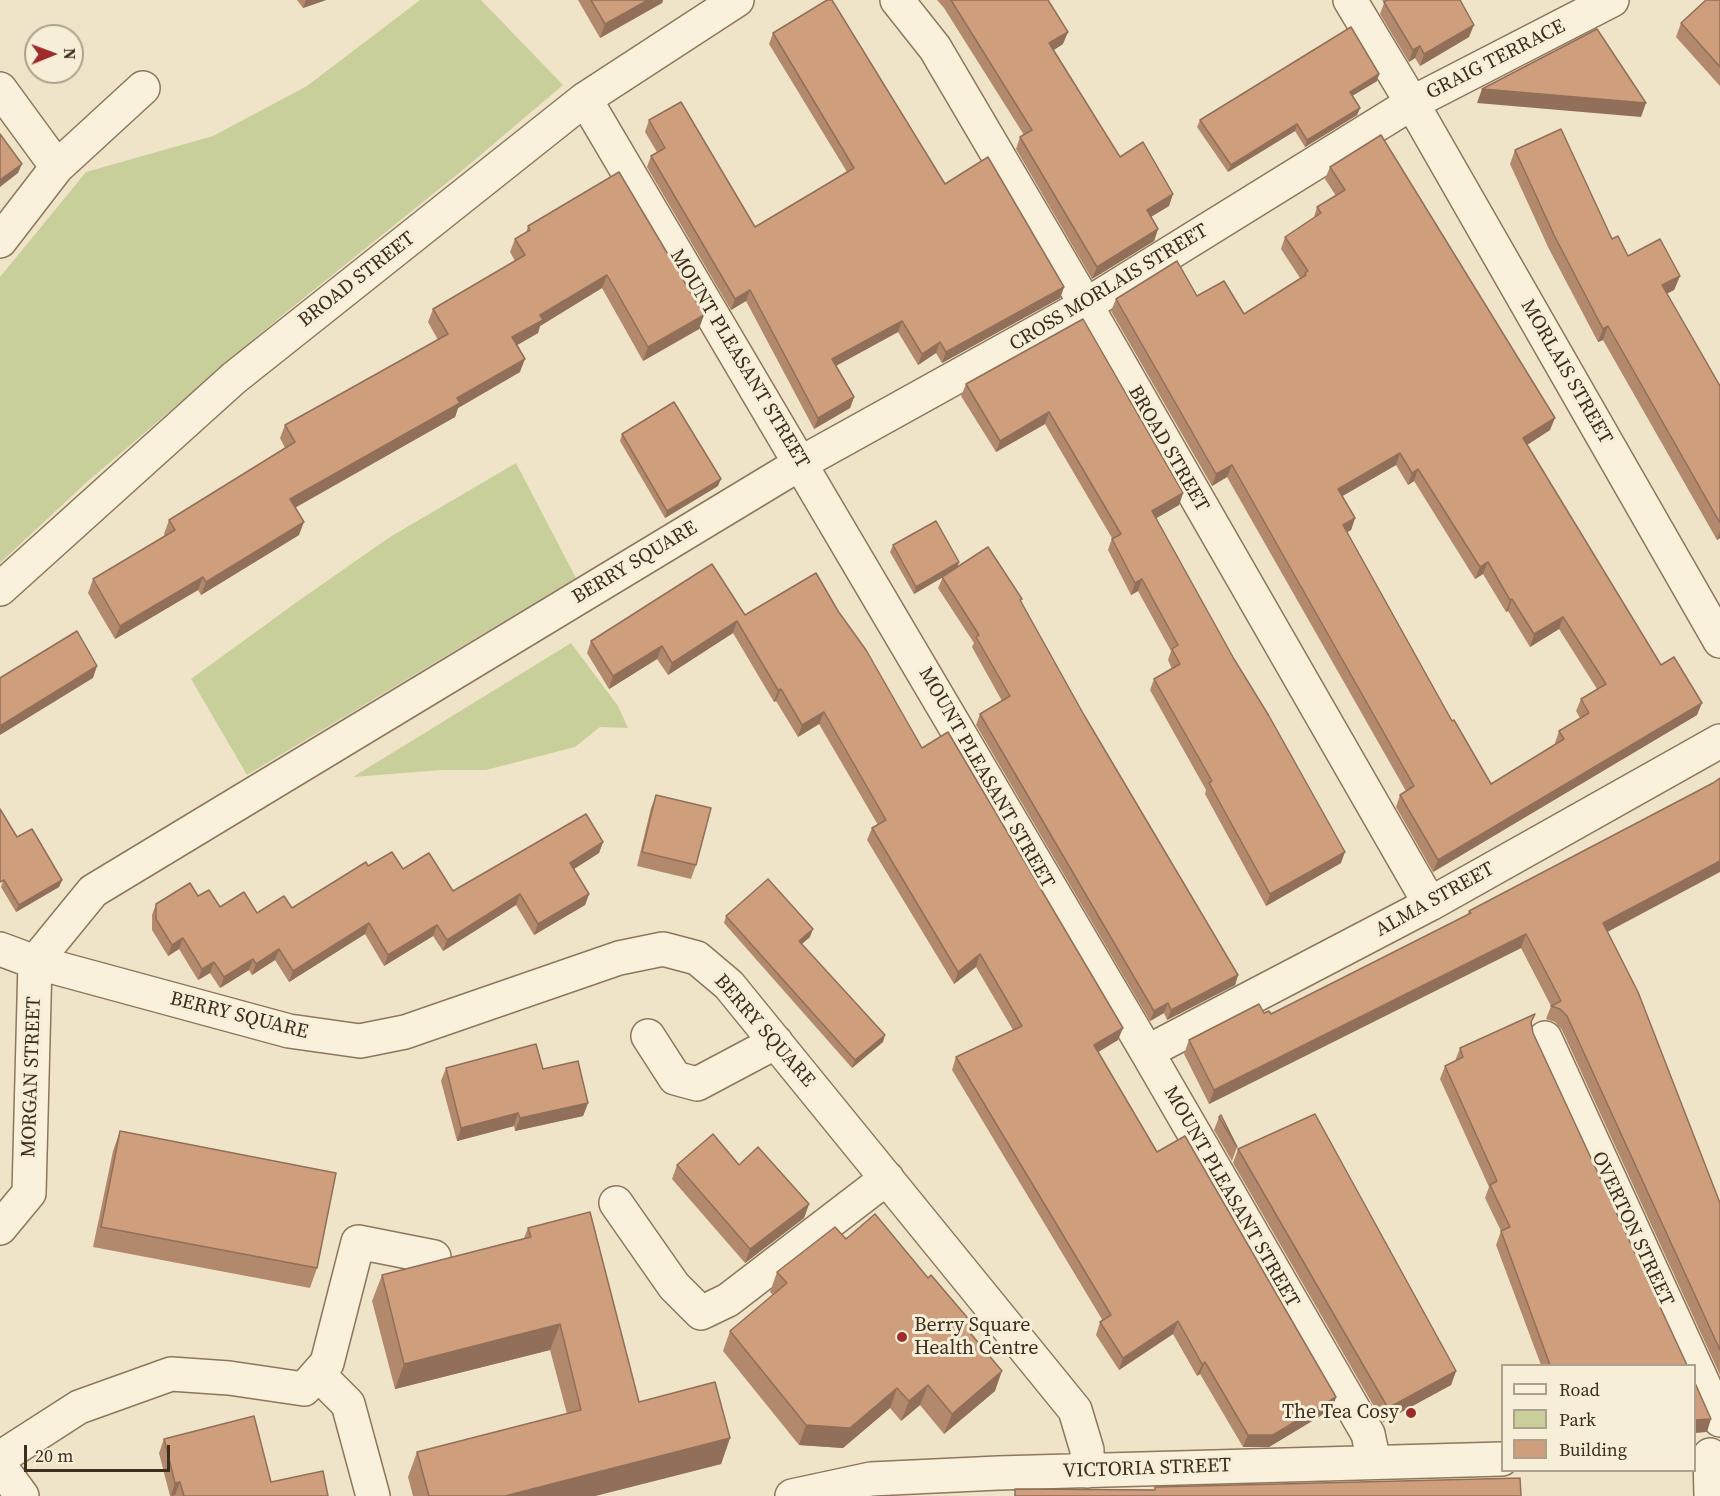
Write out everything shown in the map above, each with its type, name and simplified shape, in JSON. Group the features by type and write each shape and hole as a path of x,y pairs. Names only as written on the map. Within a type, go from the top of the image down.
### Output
{"street":[{"name":"BROAD STREET","path":"0,589 234,378 585,99 737,0"},
{"name":"BROAD STREET","path":"897,0 935,48 1086,305 1430,904"},
{"name":"MORLAIS STREET","path":"1350,0 1412,103 1720,641"},
{"name":"GRAIG TERRACE","path":"1412,103 1612,0"},
{"path":"0,241 57,167 143,88"},
{"path":"0,89 57,167"},
{"name":"MOUNT PLEASANT STREET","path":"585,99 1147,1052 1368,1434 1374,1462"},
{"name":"CROSS MORLAIS STREET","path":"801,463 1086,305 1412,103"},
{"name":"BERRY SQUARE","path":"801,463 93,891 35,962 289,1031 360,1041 405,1032 619,958 663,949 697,958 729,985 1075,1410 1087,1450 1087,1471"},
{"name":"ALMA STREET","path":"1147,1052 1430,904 1720,741"},
{"path":"0,949 35,962"},
{"name":"MORGAN STREET","path":"0,1228 29,1193 35,962"},
{"path":"648,1036 675,1078 697,1084 776,1042"},
{"name":"OVERTON STREET","path":"1545,1038 1694,1364"},
{"path":"616,1203 674,1286 700,1313 728,1300 887,1178"},
{"path":"0,1458 79,1407 171,1374 229,1378 304,1389 327,1364 358,1242 434,1257"},
{"name":"OVERTON STREET","path":"1696,1368 1720,1420"},
{"path":"318,1374 348,1404 373,1496"},
{"path":"1708,1455 1711,1496"},
{"name":"VICTORIA STREET","path":"792,1496 871,1479 1501,1459"},
{"path":"0,1466 22,1496"}],"green space":[{"path":"420,0 481,0 563,85 464,169 279,318 87,482 0,563 0,277 86,172 213,136 307,86"},
{"path":"516,463 576,578 247,775 191,679 390,537"},
{"path":"571,643 618,706 628,728 600,727 575,747 486,770 442,770 353,777"}],"building":[{"path":"591,0 648,0 605,24"},
{"path":"827,0 832,0 945,184 988,157 1064,287 946,352 940,342 922,354 902,321 832,359 854,397 818,418 750,290 735,299 651,156 665,148 649,120 681,102 755,227 854,168 773,33"},
{"path":"951,0 1048,0 1068,32 1049,43 1120,157 1143,142 1173,194 1147,210 1158,229 1097,267 1020,137 1032,130"},
{"path":"1387,0 1460,0 1474,25 1424,54 1420,46 1413,50 1384,2"},
{"path":"1706,0 1720,0 1720,67 1681,23"},
{"path":"1351,27 1379,74 1350,92 1360,108 1307,140 1297,124 1231,165 1200,120"},
{"path":"1597,29 1646,103 1482,89"},
{"path":"1561,129 1612,239 1618,236 1628,256 1660,239 1680,276 1662,285 1720,386 1720,523 1608,326 1603,329 1554,235 1515,150"},
{"path":"0,134 22,164 0,180"},
{"path":"1381,135 1555,418 1523,438 1661,665 1674,657 1702,703 1438,860 1400,795 1414,786 1232,465 1216,474 1116,299 1177,261 1197,296 1224,281 1244,314 1306,275 1308,271 1285,237 1321,213 1317,207 1345,190 1330,167","holes":["1400,453 1412,473 1418,469 1480,567 1488,562 1510,600 1512,599 1534,634 1563,617 1606,684 1581,699 1589,713 1559,731 1564,739 1491,784 1454,720 1452,721 1343,525 1355,518 1338,489"]},
{"path":"619,172 704,315 648,347 607,275 540,315 543,320 512,337 525,359 457,398 460,403 290,499 304,522 206,582 203,577 120,626 93,579 175,530 169,520 295,442 285,425 448,334 433,309 525,255 515,239 530,230 528,226"},
{"path":"1083,319 1183,493 1152,511 1345,852 1270,894 1209,783 1212,781 1154,679 1180,664 1172,649 1178,645 1142,579 1135,583 1112,539 1121,534 1049,412 1000,441 966,384"},
{"path":"674,402 721,479 667,511 622,434"},
{"path":"936,521 959,562 916,587 893,545"},
{"path":"988,547 1022,599 1020,600 1084,715 1238,975 1171,1010 1168,1003 1154,1011 980,714 1010,696 976,637 979,635 942,577"},
{"path":"712,564 745,615 816,573 838,611 866,650 922,748 948,732 1123,1028 1094,1045 1157,1152 1185,1136 1336,1397 1273,1435 1248,1435 1205,1362 1202,1364 1178,1321 1123,1358 1100,1322 1111,1315 956,1057 1022,1026 980,954 958,972 872,828 886,820 824,712 802,725 781,689 778,690 737,621 672,663 662,646 613,676 591,641"},
{"path":"77,631 97,666 0,726 0,678"},
{"path":"1720,778 1720,861 1603,923 1638,992 1720,1203 1720,1350 1567,1016 1560,1009 1551,1006 1561,1001 1526,934 1214,1090 1189,1040 1259,1004 1264,1013 1269,1011 1271,1014 1471,913 1469,911"},
{"path":"656,795 711,808 696,865 642,852"},
{"path":"0,809 17,837 32,829 62,880 19,905 4,880 0,882"},
{"path":"586,814 603,842 570,863 589,894 538,924 520,894 447,940 437,925 388,955 369,923 293,971 279,949 256,964 253,959 224,977 214,962 202,969 183,938 172,945 156,919 156,904 190,883 198,896 209,890 220,907 244,892 257,913 284,896 292,908 366,862 368,866 392,852 403,869 429,853 453,891"},
{"path":"768,879 813,929 799,941 885,1035 855,1060 726,916"},
{"path":"1535,1014 1531,1022 1533,1033 1687,1364 1550,1364 1501,1231 1510,1227 1490,1185 1497,1181 1445,1066 1463,1057 1460,1048"},
{"path":"536,1044 543,1069 578,1061 588,1103 520,1118 518,1113 461,1128 446,1068"},
{"path":"1315,1114 1456,1371 1388,1408 1238,1149"},
{"path":"1221,1115 1237,1147 1219,1117"},
{"path":"120,1131 336,1173 317,1268 101,1227"},
{"path":"713,1134 739,1165 758,1147 809,1204 750,1249 677,1165"},
{"path":"590,1212 639,1402 715,1382 730,1438 505,1496 429,1496 417,1452 581,1410 560,1324 404,1364 382,1275 531,1237 528,1228"},
{"name":"Berry Square Health Centre","path":"875,1214 928,1278 931,1275 977,1329 971,1334 1002,1371 952,1414 928,1385 909,1401 897,1388 850,1428 806,1425 730,1331 787,1283 777,1272 835,1227 846,1239"},
{"path":"1696,1385 1711,1419 1696,1420"},
{"path":"254,1416 271,1482 323,1471 328,1496 184,1496 180,1482 175,1483 164,1439"},
{"path":"1520,1478 1521,1496 1015,1496 1015,1489 1155,1490 1155,1487"}],"place":[{"name":"Berry Square Health Centre","path":"902,1337"},
{"name":"The Tea Cosy","path":"1411,1413"}]}
